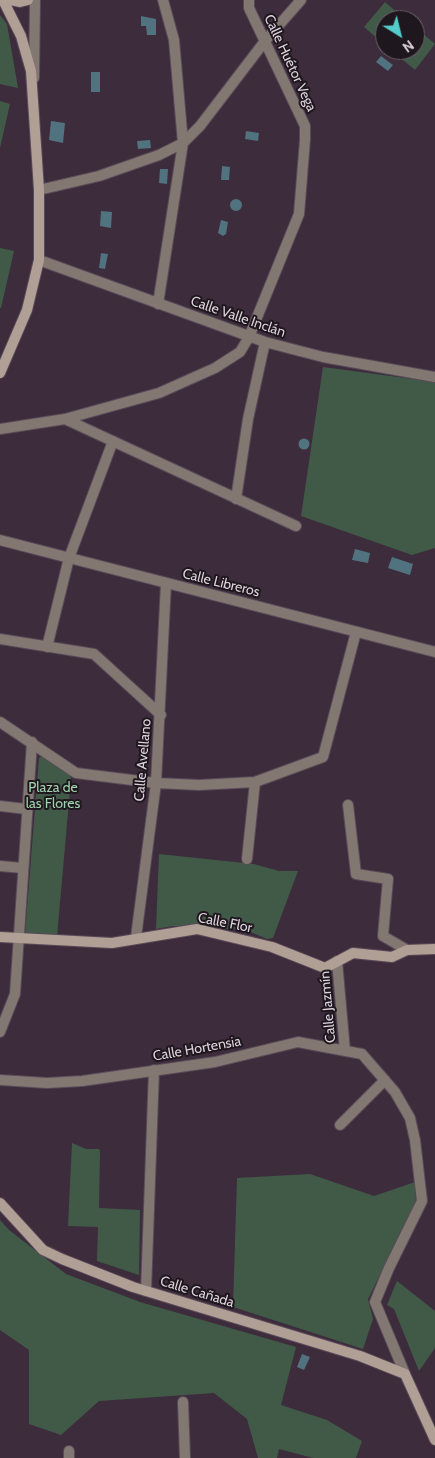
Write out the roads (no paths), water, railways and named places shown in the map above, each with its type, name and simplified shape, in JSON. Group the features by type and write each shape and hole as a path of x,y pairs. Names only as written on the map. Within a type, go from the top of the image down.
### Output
{"street":[{"path":"3,0 21,36 31,71 33,89"},
{"path":"11,0 20,2 28,0"},
{"path":"0,374 27,310 39,260 39,190 32,121 36,45 35,0"},
{"path":"158,304 183,143 174,40 164,0"},
{"name":"Calle Huétor Vega","path":"0,429 65,419 159,393 224,362 240,352 249,337 299,214 305,140 304,126 249,8 249,0"},
{"path":"39,190 99,176 159,155 183,143 200,126 266,41 301,0"},
{"name":"Calle Valle Inclán","path":"39,260 265,342 322,357 435,377"},
{"path":"236,499 248,419 265,342"},
{"path":"65,419 296,526"},
{"path":"48,647 69,558 113,441"},
{"name":"Calle Libreros","path":"0,540 435,652"},
{"name":"Calle Avellano","path":"136,938 156,783 161,715 166,583"},
{"path":"0,722 76,772 156,783 199,785 255,782 323,757 356,632"},
{"path":"0,639 94,654 161,715"},
{"path":"0,1032 15,994 26,808 32,742"},
{"path":"247,858 255,782"},
{"path":"348,805 356,874 388,880 384,936 407,950"},
{"path":"0,806 26,808"},
{"path":"0,866 22,868"},
{"name":"Calle Flor","path":"0,937 112,943 197,929 272,947 325,968 353,953 392,957 407,950 435,949"},
{"name":"Calle Jazmín","path":"337,961 345,1051"},
{"name":"Calle Hortensia","path":"0,1080 47,1083 82,1081 215,1062 298,1042 362,1054 395,1092 410,1118 422,1201 389,1268 375,1302 405,1374"},
{"path":"146,1291 154,1070"},
{"path":"340,1125 385,1080"},
{"name":"Calle Cañada","path":"0,1203 43,1250 146,1291 360,1356 405,1374"},
{"path":"405,1374 435,1440"},
{"path":"183,1402 184,1458"}],"water":[{"path":"141,16 156,19 156,35 147,35 146,26 141,26"},
{"path":"378,60 386,60 393,65 388,71 376,62"},
{"path":"91,72 100,72 100,92 91,92"},
{"path":"51,121 65,123 63,143 49,140"},
{"path":"246,131 259,133 258,141 245,139"},
{"path":"150,140 151,148 138,149 137,141"},
{"path":"222,166 230,167 229,180 221,180"},
{"path":"160,169 168,169 167,184 159,183"},
{"path":"236,199 242,205 236,211 230,205"},
{"path":"101,211 112,212 111,228 100,226"},
{"path":"221,220 228,222 226,234 223,236 218,233"},
{"path":"101,253 108,254 105,269 99,268"},
{"path":"304,438 310,444 304,450 298,444"},
{"path":"355,549 370,553 368,563 352,560"},
{"path":"392,557 413,564 410,575 388,568"},
{"path":"302,1354 310,1357 304,1370 297,1367"}],"park label":[{"name":"Plaza de las Flores","path":"53,796"}]}
